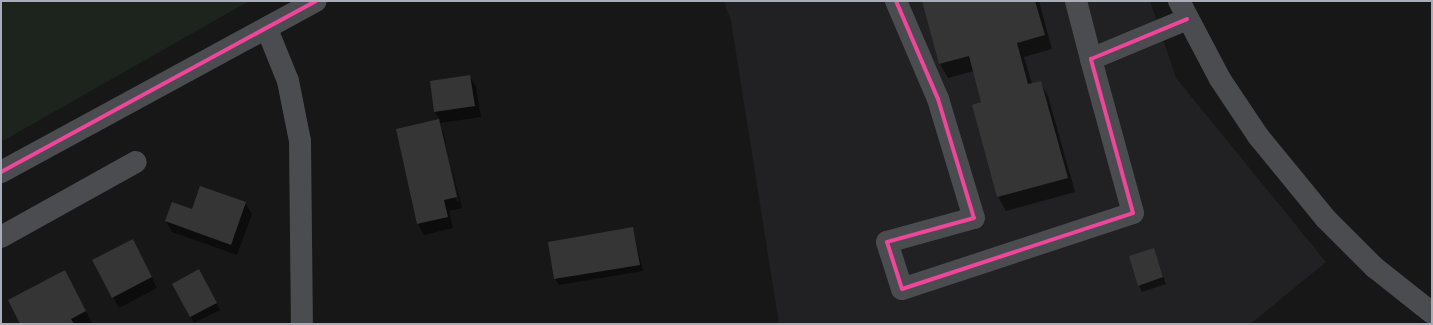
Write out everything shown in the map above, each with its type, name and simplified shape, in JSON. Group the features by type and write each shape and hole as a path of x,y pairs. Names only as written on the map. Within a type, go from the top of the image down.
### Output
{"street":[{"path":"1,172 267,29 316,1"},
{"path":"896,1 938,99 974,218 887,242 902,289 1133,213 1076,1"},
{"path":"1091,59 1183,10 1258,136 1326,219 1374,267 1432,313"},
{"path":"267,29 288,81 300,141 302,324"},
{"path":"1,237 136,162"}],"shaded area":[{"path":"1,1 249,1 1,142"},
{"path":"724,1 1150,1 1176,78 1326,262 1253,322 1245,324 779,324 731,21"}],"building":[{"path":"922,1 1035,1 1045,35 1017,43 1028,84 1041,81 1068,178 997,197 972,105 981,102 969,56 939,64"},
{"path":"470,75 475,106 434,112 430,81"},
{"path":"439,119 457,197 444,200 448,217 417,224 396,129"},
{"path":"200,186 246,202 231,245 165,221 172,202 192,209"},
{"path":"633,227 640,265 554,279 548,242"},
{"path":"133,239 152,277 112,298 92,260"},
{"path":"1154,248 1163,277 1138,286 1129,256"},
{"path":"199,269 217,303 190,317 172,284"},
{"path":"65,270 86,311 71,319 74,324 20,324 8,300"}],"cycle path":[{"path":"1,172 316,1"},
{"path":"896,1 938,99 974,218 887,242 902,289 1133,213 1091,59 1187,19"}]}
